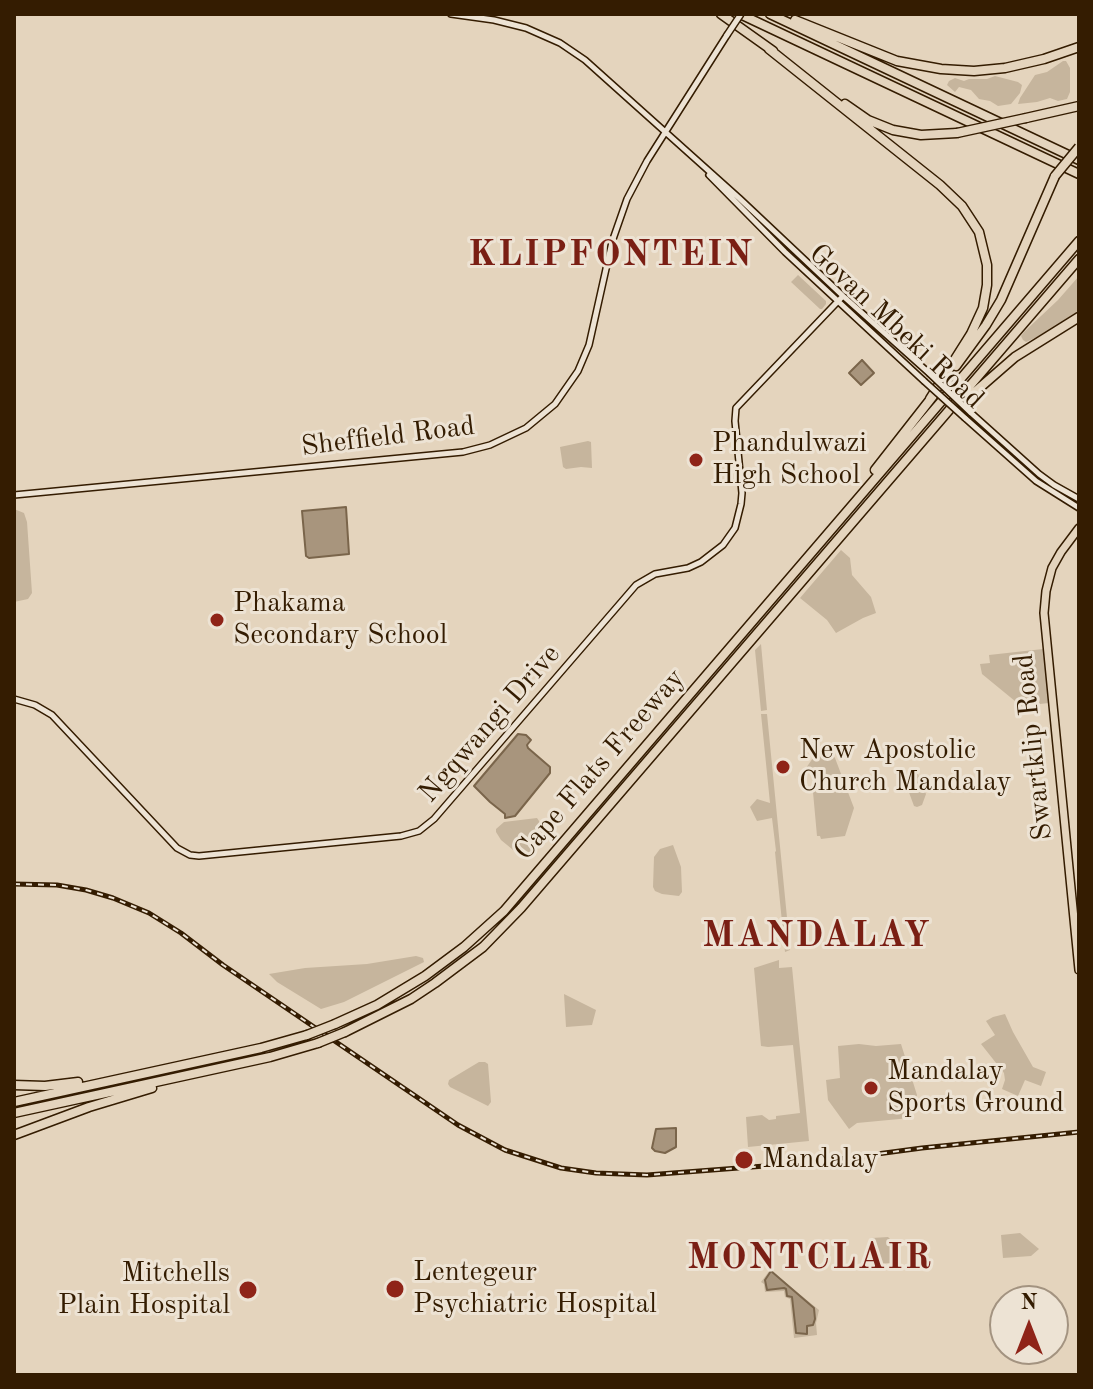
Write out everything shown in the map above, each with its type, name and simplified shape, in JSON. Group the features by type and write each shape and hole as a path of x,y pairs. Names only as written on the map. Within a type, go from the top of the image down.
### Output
{"highway":[{"path":"721,14 861,115 877,124 912,134 957,133 1079,106"},
{"path":"740,14 1079,174"},
{"path":"770,14 1079,158"},
{"path":"780,14 897,61 941,69 974,71 1005,68 1079,47"},
{"path":"769,49 955,198 979,232 987,265 984,303 975,326 930,399"},
{"path":"834,526 980,334 995,310 1055,176 1079,147"},
{"name":"Cape Flats Freeway","path":"14,1102 261,1048 307,1035 377,1005 425,976 464,947 504,911 1079,241"},
{"name":"Cape Flats Freeway","path":"14,1113 280,1055 318,1043 411,999 483,947 509,921 1079,259"},
{"path":"888,481 966,398 989,378 1032,345 1079,317"},
{"path":"14,1135 89,1107 217,1069"},
{"path":"15,1085 55,1085 131,1076"}],"main road":[{"name":"Swartklip Road","path":"1079,528 1052,568 1044,613 1079,970"}],"street":[{"name":"Govan Mbeki Road","path":"451,14 515,24 537,32 565,46 594,67 739,198 924,381 1026,473 1079,508"},
{"name":"Sheffield Road","path":"14,495 463,452 520,432 555,404 578,371 589,345 620,216 640,173 740,14"},
{"name":"Govan Mbeki Road","path":"840,298 929,373 1036,471 1079,499"},
{"name":"Ngqwangi Drive","path":"14,699 35,705 52,715 177,848 190,855 415,833 440,813 636,585 655,574 688,568 701,562 729,538 739,517 742,493 737,406 840,298"}],"shaded area":[{"path":"1063,61 1070,68 1067,99 1058,101 1050,98 1018,104 1035,75 1047,72"},
{"path":"995,76 1022,85 1011,104 998,106 979,99 971,90 959,87 955,92 947,85 955,78 964,81"},
{"path":"798,275 826,301 822,309 791,282"},
{"path":"1079,276 1079,313 1037,337 1026,342 1023,340 1021,336 1025,331"},
{"path":"862,360 874,373 861,385 849,373"},
{"path":"591,442 592,468 563,467 560,447"},
{"path":"346,507 349,554 306,556 302,511"},
{"path":"14,509 24,513 27,522 32,593 28,599 14,602"},
{"path":"841,550 850,558 852,575 871,597 876,613 836,633 827,620 800,598"},
{"path":"761,644 767,710 761,711 755,650"},
{"path":"1043,649 1049,703 1021,706 982,674 980,664 990,663 989,655"},
{"path":"761,714 767,714 790,948 785,952 772,818 757,821 750,807 757,799 770,803"},
{"path":"518,734 526,735 531,740 528,748 550,767 550,773 515,816 505,818 505,814 474,786"},
{"path":"825,746 835,758 854,808 845,836 821,839 817,836 814,776 804,771"},
{"path":"913,770 917,772 926,794 922,805 917,807 904,779"},
{"path":"537,818 541,824 547,825 556,819 556,823 527,857 518,854 496,832 504,822"},
{"path":"673,845 681,867 682,892 679,896 662,894 653,887 654,857 660,849"},
{"path":"416,956 423,958 424,962 344,1002 321,1009 269,974 367,964"},
{"path":"779,960 779,968 792,967 809,1141 748,1147 746,1117 762,1115 769,1120 800,1113 793,1045 761,1046 754,968"},
{"path":"564,994 596,1010 592,1025 566,1027"},
{"path":"1005,1014 1033,1067 1046,1072 1041,1086 1025,1080 1018,1096 1002,1089 1004,1073 981,1044 995,1035 986,1021"},
{"name":"Mandalay Sports Ground","path":"901,1044 917,1095 910,1118 857,1123 849,1129 828,1100 826,1080 840,1078 838,1046"},
{"path":"479,1062 488,1064 491,1102 488,1106 448,1084 449,1080"},
{"path":"676,1128 676,1147 665,1153 652,1148 656,1129"},
{"path":"1020,1233 1039,1249 1031,1256 1003,1258 1001,1235"},
{"path":"888,1237 891,1263 876,1264 872,1238"},
{"path":"770,1270 819,1310 817,1335 794,1338 790,1299 785,1297 784,1291 765,1292 761,1282"},
{"path":"771,1271 814,1308 815,1319 813,1325 807,1326 807,1334 796,1333 792,1297 787,1296 786,1289 767,1290 765,1280"}],"railway":[{"path":"14,884 57,885 86,890 149,913 458,1125 505,1150 561,1168 647,1175 817,1162 1079,1132"}],"place":[{"name":"Phandulwazi High School","path":"696,460"},
{"name":"Phakama Secondary School","path":"217,620"},
{"name":"New Apostolic Church Mandalay","path":"783,767"},
{"name":"Mandalay Sports Ground","path":"871,1088"},
{"name":"Mandalay","path":"744,1160"},
{"name":"Lentegeur Psychiatric Hospital","path":"395,1289"},
{"name":"Mitchells Plain Hospital","path":"248,1290"}],"district":[{"name":"KLIPFONTEIN","path":"611,256"},
{"name":"MANDALAY","path":"817,937"},
{"name":"MONTCLAIR","path":"810,1259"}]}
